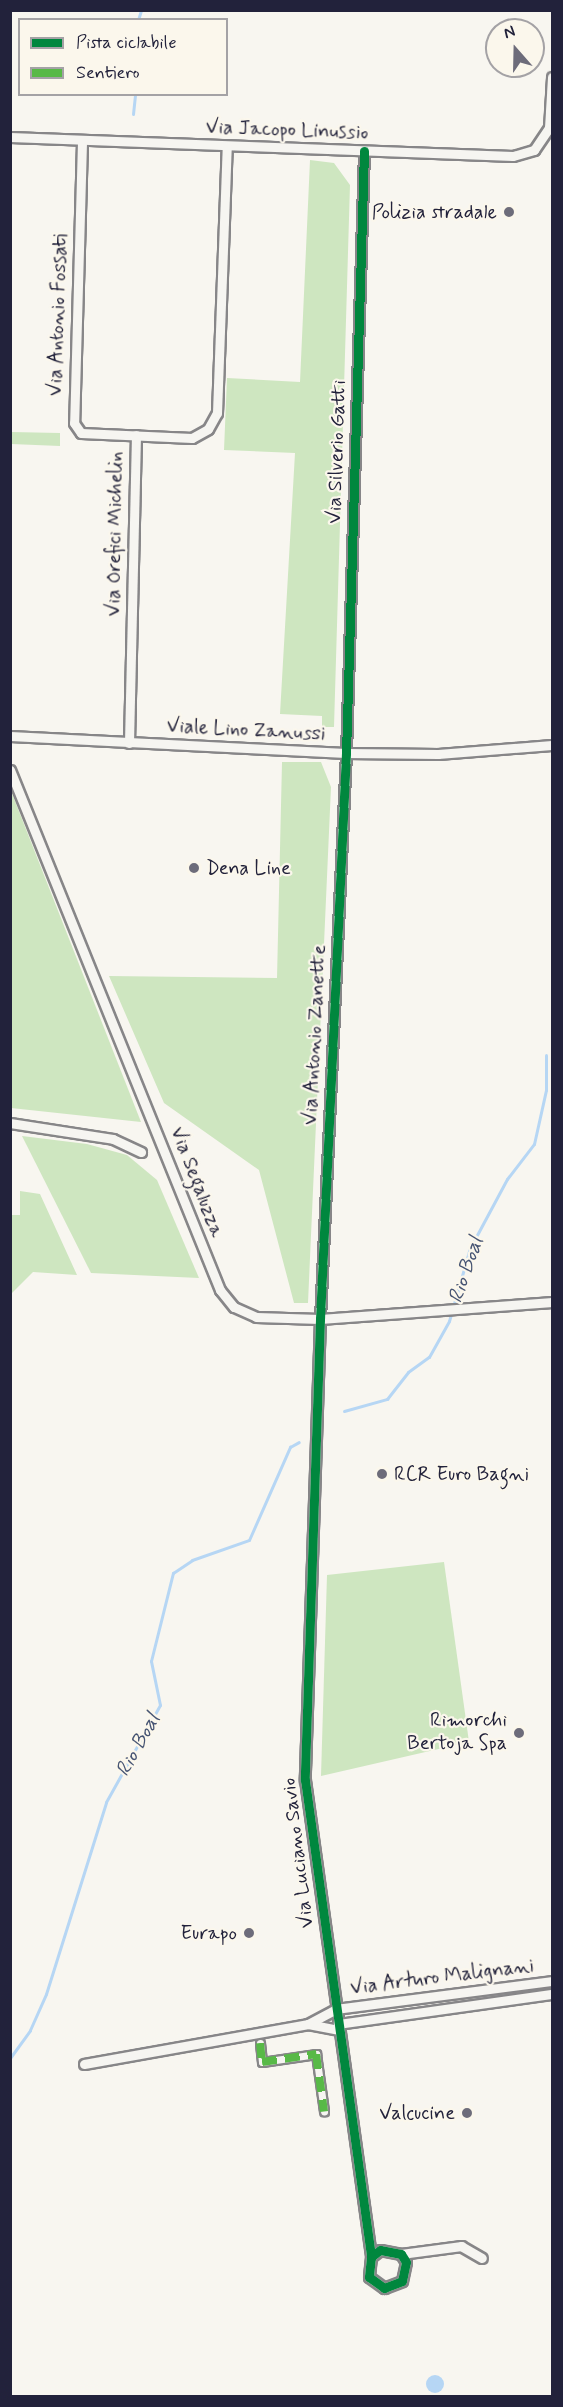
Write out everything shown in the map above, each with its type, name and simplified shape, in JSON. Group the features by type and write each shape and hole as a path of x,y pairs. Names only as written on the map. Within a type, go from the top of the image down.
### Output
{"street":[{"path":"551,128 552,77"},
{"name":"Via Jacopo Linussio","path":"10,137 513,156 534,150 551,128"},
{"name":"Via Antonio Fossati","path":"82,141 72,412 81,433 136,435"},
{"name":"Via Orefici Michelin","path":"129,743 136,435 192,438 208,429 217,413 227,146"},
{"name":"Via Silverio Gatti","path":"346,753 364,151"},
{"name":"Viale Lino Zanussi","path":"10,736 346,753 438,754 552,745"},
{"name":"Via Antonio Zanette","path":"320,1319 346,753"},
{"name":"Via Segaluzza","path":"10,770 220,1290 234,1306 256,1317 320,1319 552,1302"},
{"path":"10,1123 113,1138 141,1152"},
{"name":"Via Luciano Savio","path":"320,1319 305,1780 371,2257 369,2277 384,2288 393,2287 406,2274 401,2254"},
{"name":"Via Arturo Malignani","path":"336,2009 552,1981"},
{"name":"Via Arturo Malignani","path":"339,2027 552,1994"},
{"path":"308,2024 336,2009"},
{"path":"84,2064 308,2024 339,2027"},
{"path":"260,2043 262,2062 316,2054 324,2112"},
{"path":"368,2236 380,2250 401,2254 461,2246 482,2258"},
{"path":"371,2257 380,2250"}],"green space":[{"path":"310,160 334,163 350,185 334,727 322,727 322,716 280,714 295,453 224,450 227,378 300,382"},
{"path":"11,432 60,433 60,446 11,444"},
{"path":"282,762 321,762 331,787 308,1303 294,1303 259,1170 164,1103 109,976 277,978"},
{"path":"11,791 141,1122 11,1108"},
{"path":"22,1136 87,1144 127,1155 157,1180 199,1278 91,1273"},
{"path":"20,1191 40,1194 77,1275 33,1272 11,1294 11,1215 20,1215"},
{"path":"444,1562 469,1742 321,1776 327,1575"}],"water":[{"path":"435,2375 441,2378 444,2384 441,2390 435,2393 429,2390 426,2384 429,2378"}],"waterway":[{"path":"139,18 141,10"},
{"path":"133,114 135,96"},
{"name":"Rio Boal","path":"344,1411 387,1399 408,1372 429,1357 449,1321 470,1248 507,1179 534,1144 546,1090 546,1055"},
{"name":"Rio Boal","path":"10,2058 30,2030 46,1994 106,1802 160,1705 151,1661 173,1573 192,1560 249,1540 290,1447 299,1442"}],"marked path":[{"path":"260,2043 262,2062 316,2054 324,2111"}],"cycle path":[{"path":"364,151 346,753 320,1319 305,1780 371,2257 369,2277 384,2288 402,2281 406,2262 401,2254 380,2250 371,2257"}],"place":[{"name":"Polizia stradale","path":"509,212"},
{"name":"Dena Line","path":"194,868"},
{"name":"RCR Euro Bagni","path":"382,1474"},
{"name":"Rimorchi Bertoja Spa","path":"519,1733"},
{"name":"Eurapo","path":"249,1933"},
{"name":"Valcucine","path":"467,2113"}]}
